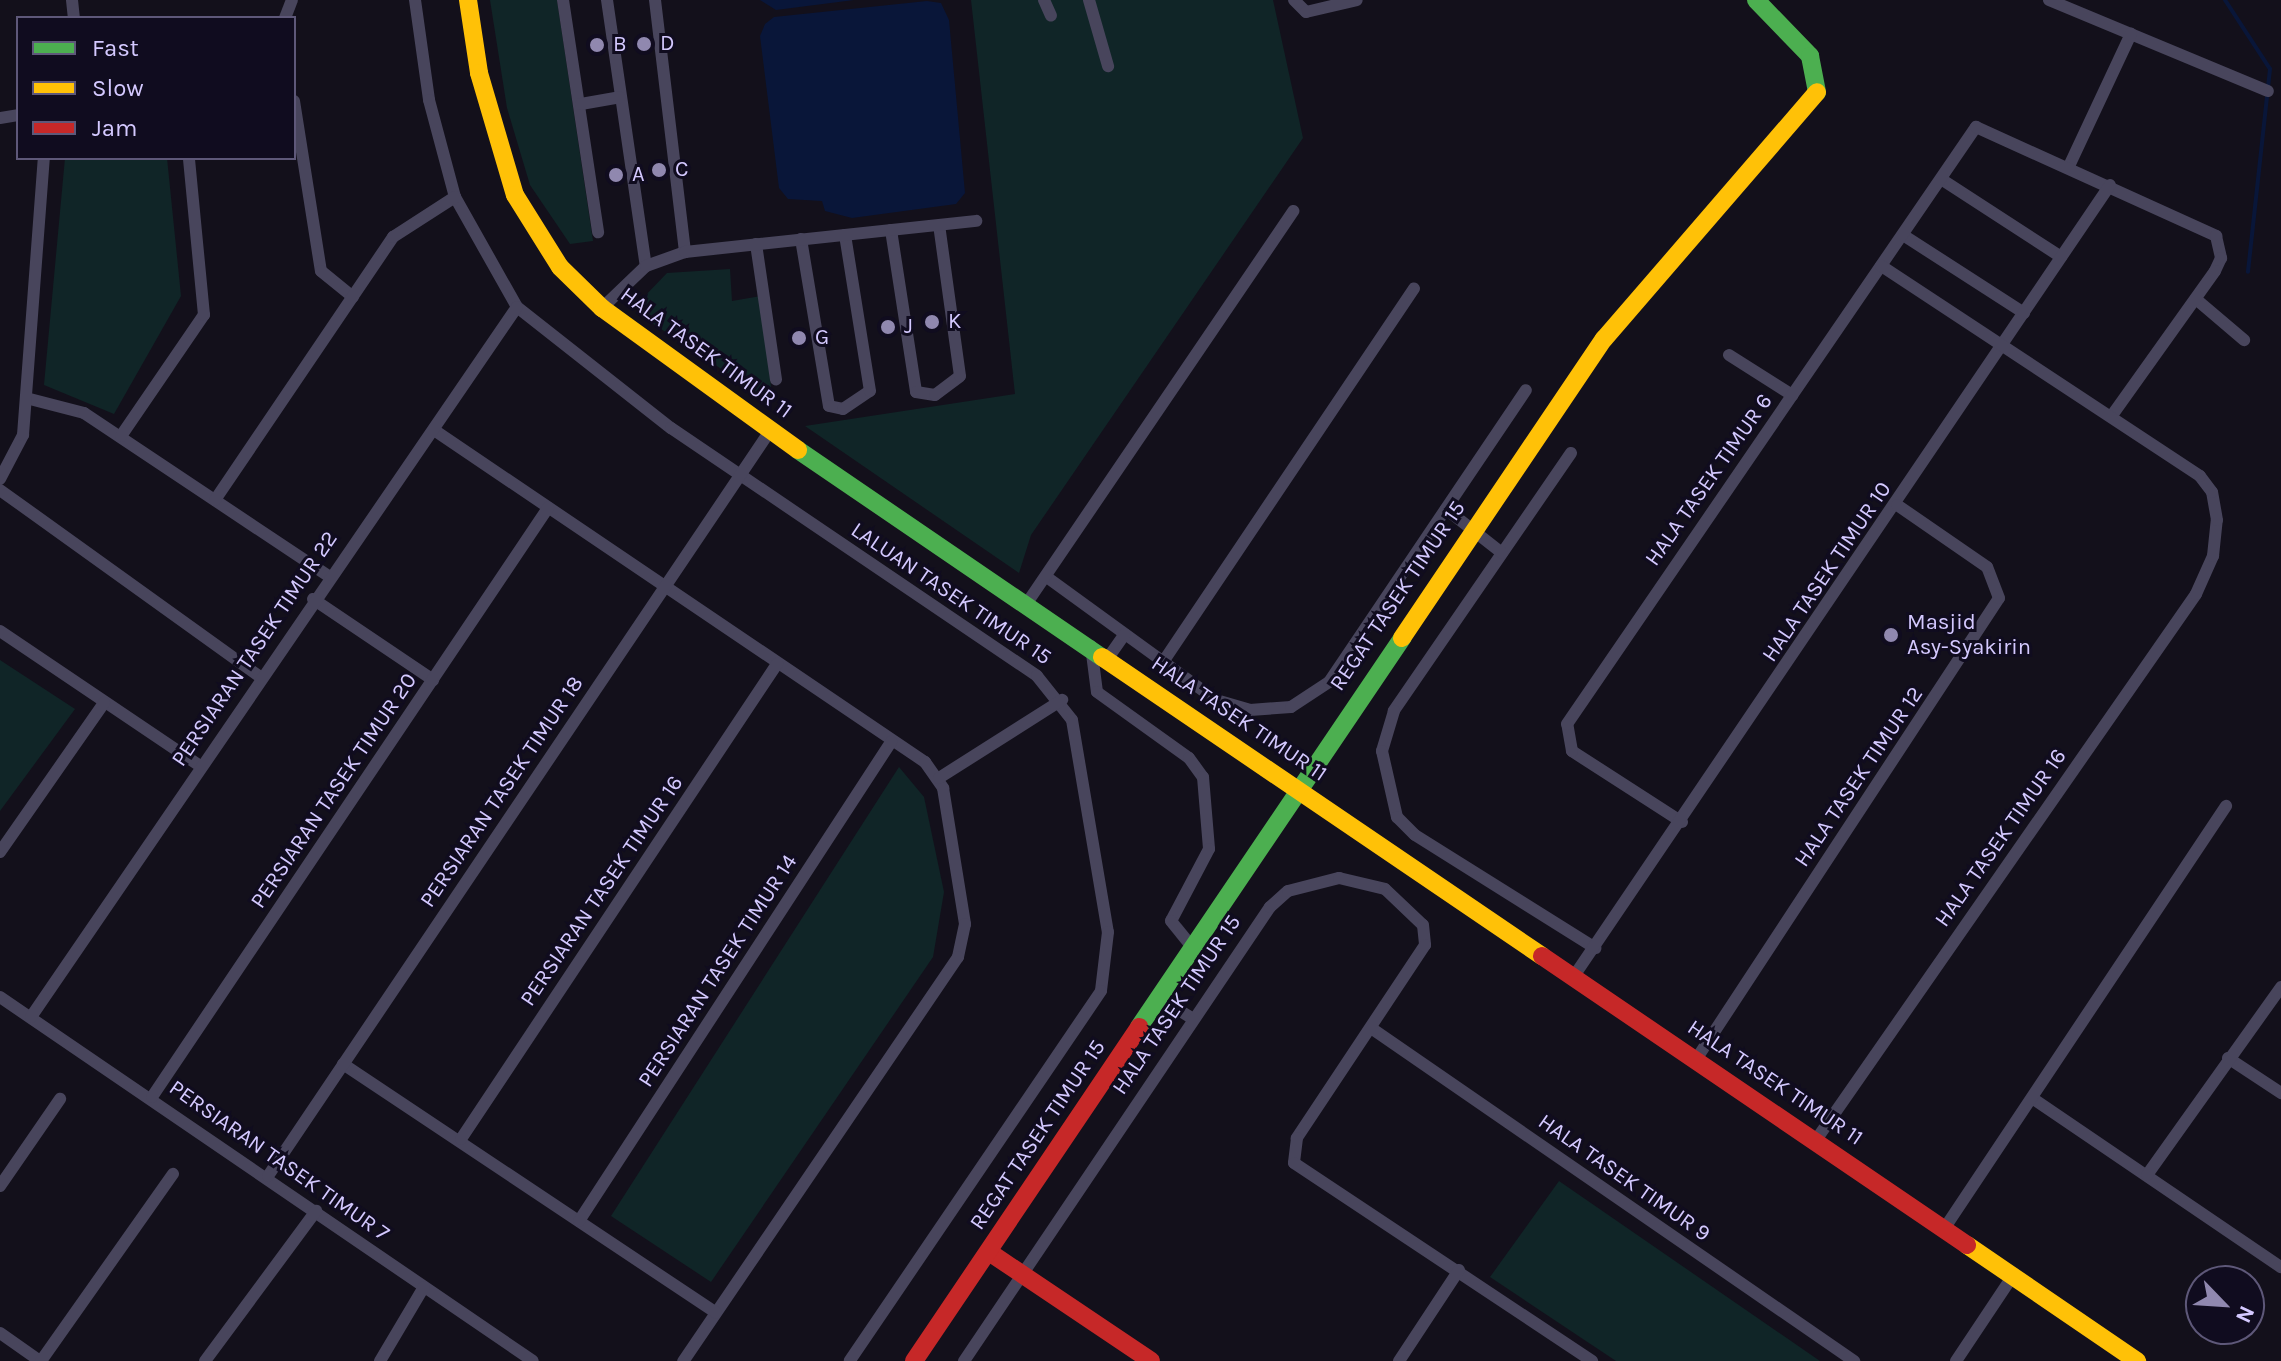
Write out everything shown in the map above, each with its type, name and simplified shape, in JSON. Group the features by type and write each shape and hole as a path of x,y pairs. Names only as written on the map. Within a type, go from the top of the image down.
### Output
{"street":[{"name":"LALUAN TASEK TIMUR 15","path":"415,0 429,100 455,197 517,307 580,363 1062,700"},
{"name":"HALA TASEK TIMUR 11","path":"468,0 479,73 515,195 560,267 602,308 770,431 1299,788 1572,979 1697,1058 1946,1226 2137,1361"},
{"path":"563,0 598,232"},
{"path":"607,0 646,266"},
{"path":"655,0 685,252"},
{"path":"1044,0 1051,16"},
{"path":"1089,0 1108,66"},
{"path":"1294,0 1306,12 1357,0"},
{"name":"REGAT TASEK TIMUR 15","path":"914,1361 1471,528 1604,339 1818,95 1810,56 1756,0"},
{"path":"2049,0 2268,91"},
{"path":"2113,414 2197,300 2221,258 2216,236 2205,227 2070,164 2131,34"},
{"path":"581,104 619,97"},
{"path":"296,114 321,271 353,297"},
{"name":"HALA TASEK TIMUR 6","path":"1682,822 1572,751 1564,729 1976,127 2070,164"},
{"path":"0,479 23,435 44,160"},
{"path":"121,436 204,315 189,160"},
{"path":"1941,179 2061,257"},
{"name":"HALA TASEK TIMUR 10","path":"1572,979 1897,505 2110,185"},
{"path":"215,500 403,226 455,197"},
{"path":"1027,603 1048,578 1293,211"},
{"path":"602,308 646,266 685,252 976,221"},
{"path":"891,230 916,392 935,395 960,376 939,225"},
{"path":"801,239 829,406 853,406 870,391 845,235"},
{"path":"1903,235 2024,313"},
{"path":"756,244 776,380"},
{"name":"HALA TASEK TIMUR 16","path":"1816,1140 2196,594 2213,556 2217,520 2209,485 2113,414 1881,266"},
{"path":"1163,662 1414,289"},
{"path":"2197,300 2244,340"},
{"name":"PERSIARAN TASEK TIMUR 22","path":"31,1017 328,576 434,430 517,307"},
{"path":"1729,355 1792,395"},
{"path":"1048,578 1216,700 1250,710 1291,707 1329,682 1526,390"},
{"path":"26,398 70,408 121,436 328,576"},
{"path":"434,430 891,742 939,778 965,924 948,971 683,1361"},
{"name":"PERSIARAN TASEK TIMUR 18","path":"268,1176 770,431"},
{"path":"1571,453 1394,711 1382,751 1387,787 1397,817 1415,835 1595,948"},
{"path":"0,490 260,677"},
{"name":"HALA TASEK TIMUR 12","path":"1697,1058 1999,598 1987,567 1897,505"},
{"name":"PERSIARAN TASEK TIMUR 20","path":"152,1097 548,508"},
{"path":"1446,509 1502,553"},
{"path":"313,599 433,680"},
{"path":"0,631 200,766"},
{"path":"1108,658 1125,634"},
{"path":"1091,646 1097,692 1189,758 1203,777 1209,849 1171,921 1192,947"},
{"name":"PERSIARAN TASEK TIMUR 16","path":"461,1139 777,664"},
{"path":"850,1361 1101,991 1108,932 1078,742 1062,700 939,778"},
{"path":"0,852 104,703"},
{"name":"PERSIARAN TASEK TIMUR 14","path":"579,1221 891,742"},
{"path":"1946,1226 2226,806"},
{"name":"HALA TASEK TIMUR 15","path":"964,1361 1023,1276 1190,1017 1288,891 1339,878 1368,881 1423,925 1419,958 1371,1028"},
{"path":"2147,1175 2281,987"},
{"name":"PERSIARAN TASEK TIMUR 7","path":"0,997 268,1176 533,1361"},
{"path":"1158,997 1190,1017"},
{"path":"1371,1028 1297,1138 1294,1163 1592,1361"},
{"name":"HALA TASEK TIMUR 9","path":"1371,1028 1854,1361"},
{"path":"2228,1058 2281,1093"},
{"path":"343,1064 461,1139 716,1313"},
{"path":"2032,1098 2281,1267"},
{"path":"2,1180 60,1099"},
{"path":"0,1333 40,1361 173,1174"},
{"path":"205,1361 316,1211"},
{"path":"989,1252 1140,1358"},
{"path":"1399,1361 1459,1270"},
{"path":"1956,1361 2014,1274"},
{"path":"380,1361 424,1287"}],"green space":[{"path":"490,0 557,0 593,241 570,244 530,185 507,108"},
{"path":"971,0 1273,0 1303,138 1031,535 1019,573 805,426 1015,394"},
{"path":"65,160 167,160 181,296 114,414 44,385"},
{"path":"730,269 732,301 761,296 771,387 759,394 643,317 641,300 667,273"},
{"path":"0,660 75,709 0,811"},
{"path":"899,767 924,797 944,892 933,957 711,1282 611,1216"},
{"path":"1559,1181 1820,1361 1616,1361 1490,1277"}],"water":[{"path":"760,0 854,0 776,10"},
{"path":"927,1 941,3 949,20 965,193 956,204 852,218 825,211 822,201 788,199 779,188 760,36 765,24 774,17"}],"waterway":[{"path":"2225,0 2270,69 2248,272"}],"traffic: fast":[{"path":"1756,0 1810,56 1817,92"},
{"path":"798,450 1102,657"},
{"path":"1139,1027 1402,638"}],"traffic: slow":[{"path":"468,0 479,73 515,195 560,267 602,308 798,450"},
{"path":"1402,638 1604,339 1817,92"},
{"path":"1102,657 1542,956"},
{"path":"1967,1245 2137,1361"}],"traffic: jam":[{"path":"1542,956 1967,1245"},
{"path":"914,1361 1139,1027"},
{"path":"989,1252 1151,1361"}],"place":[{"name":"D","path":"644,44"},
{"name":"B","path":"597,45"},
{"name":"C","path":"659,170"},
{"name":"A","path":"616,175"},
{"name":"K","path":"932,322"},
{"name":"J","path":"888,327"},
{"name":"G","path":"799,338"},
{"name":"Masjid Asy-Syakirin","path":"1891,635"}]}
